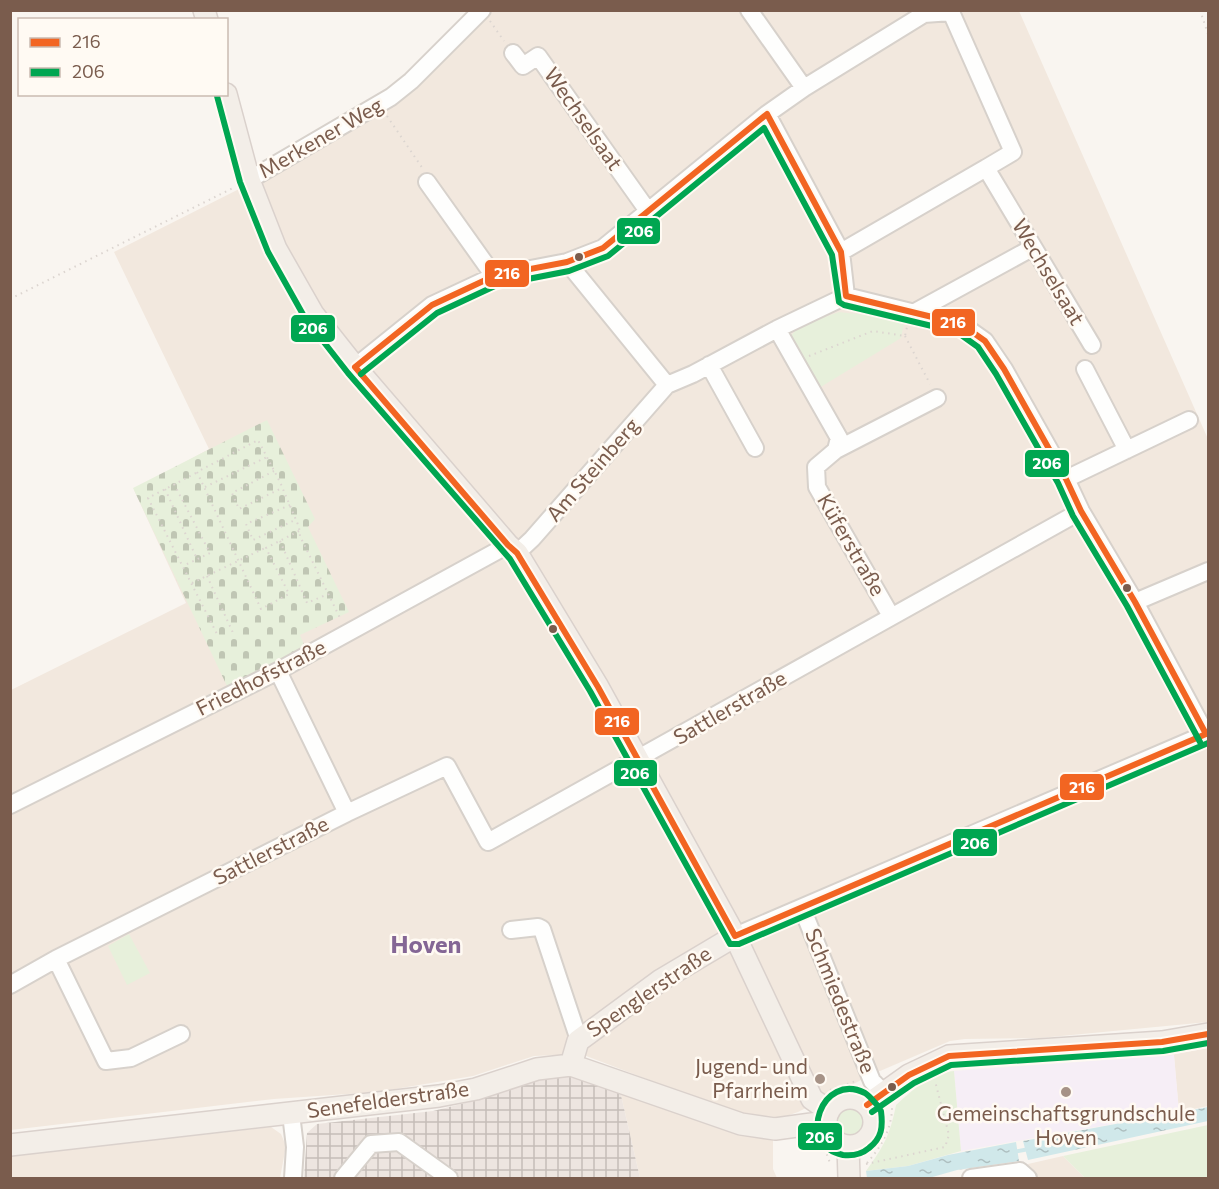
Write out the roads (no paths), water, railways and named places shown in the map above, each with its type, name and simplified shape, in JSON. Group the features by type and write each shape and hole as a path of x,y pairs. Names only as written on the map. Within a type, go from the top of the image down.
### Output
{"main road":[{"path":"227,96 249,180 276,249 313,314 355,367 512,549 598,687 735,936 812,1099 827,1117 831,1137 848,1146 859,1144 871,1134 875,1099"},
{"name":"Spenglerstraße","path":"572,1065 579,1040 661,980 735,936"},
{"path":"827,1117 840,1101 846,1098 875,1099 928,1065 949,1056 965,1053 1162,1042 1209,1034"},
{"name":"Senefelderstraße","path":"10,1144 439,1096 476,1089 537,1069 572,1065 741,1124 775,1129 827,1117"},
{"path":"848,1146 849,1179"}],"street":[{"path":"749,10 804,88"},
{"name":"Merkener Weg","path":"249,180 379,104 411,81 481,11"},
{"path":"355,367 432,305 494,276 567,262 603,248 767,114 804,88 923,12 951,12 1013,152 841,252"},
{"name":"Wechselsaat","path":"513,53 523,66 538,56 648,211"},
{"path":"767,114 841,252 846,296 961,324 985,341 1004,369 1081,511 1135,602 1208,735"},
{"name":"Wechselsaat","path":"986,168 1092,345"},
{"path":"427,182 494,276"},
{"path":"913,312 1032,248"},
{"path":"567,262 667,385"},
{"name":"Am Steinberg","path":"512,549 532,539 667,385 777,328 846,296"},
{"path":"777,328 839,438 836,450"},
{"path":"709,365 755,448"},
{"path":"1085,369 1127,450"},
{"name":"Küferstraße","path":"891,616 817,487 816,467 836,450 937,399"},
{"path":"1065,479 1189,420"},
{"name":"Sattlerstraße","path":"10,985 56,959 347,813 447,766 488,842 1081,511"},
{"name":"Friedhofstraße","path":"10,805 278,671 512,549"},
{"path":"1135,602 1209,571"},
{"path":"278,671 347,813"},
{"name":"Spenglerstraße","path":"735,936 1208,735"},
{"name":"Schmiedestraße","path":"801,908 872,1080 875,1099"},
{"path":"511,930 538,927 542,929 579,1040"},
{"path":"56,959 106,1061 130,1058 181,1034"},
{"path":"291,1114 295,1147 293,1179"},
{"path":"343,1179 371,1144 399,1142 448,1179"},
{"path":"971,1179 1020,1171 1028,1179"}],"water":[{"path":"1208,1107 1208,1121 1028,1160 1023,1141"},
{"path":"1016,1142 1019,1161 957,1170 929,1178 867,1178 866,1171 908,1166 948,1155"}],"waterway":[{"path":"1013,1152 1029,1149"}],"place":[{"name":"Jugend- und Pfarrheim","path":"820,1079"},
{"name":"Gemeinschaftsgrundschule Hoven","path":"1066,1092"}],"district":[{"name":"Hoven","path":"426,945"}]}
